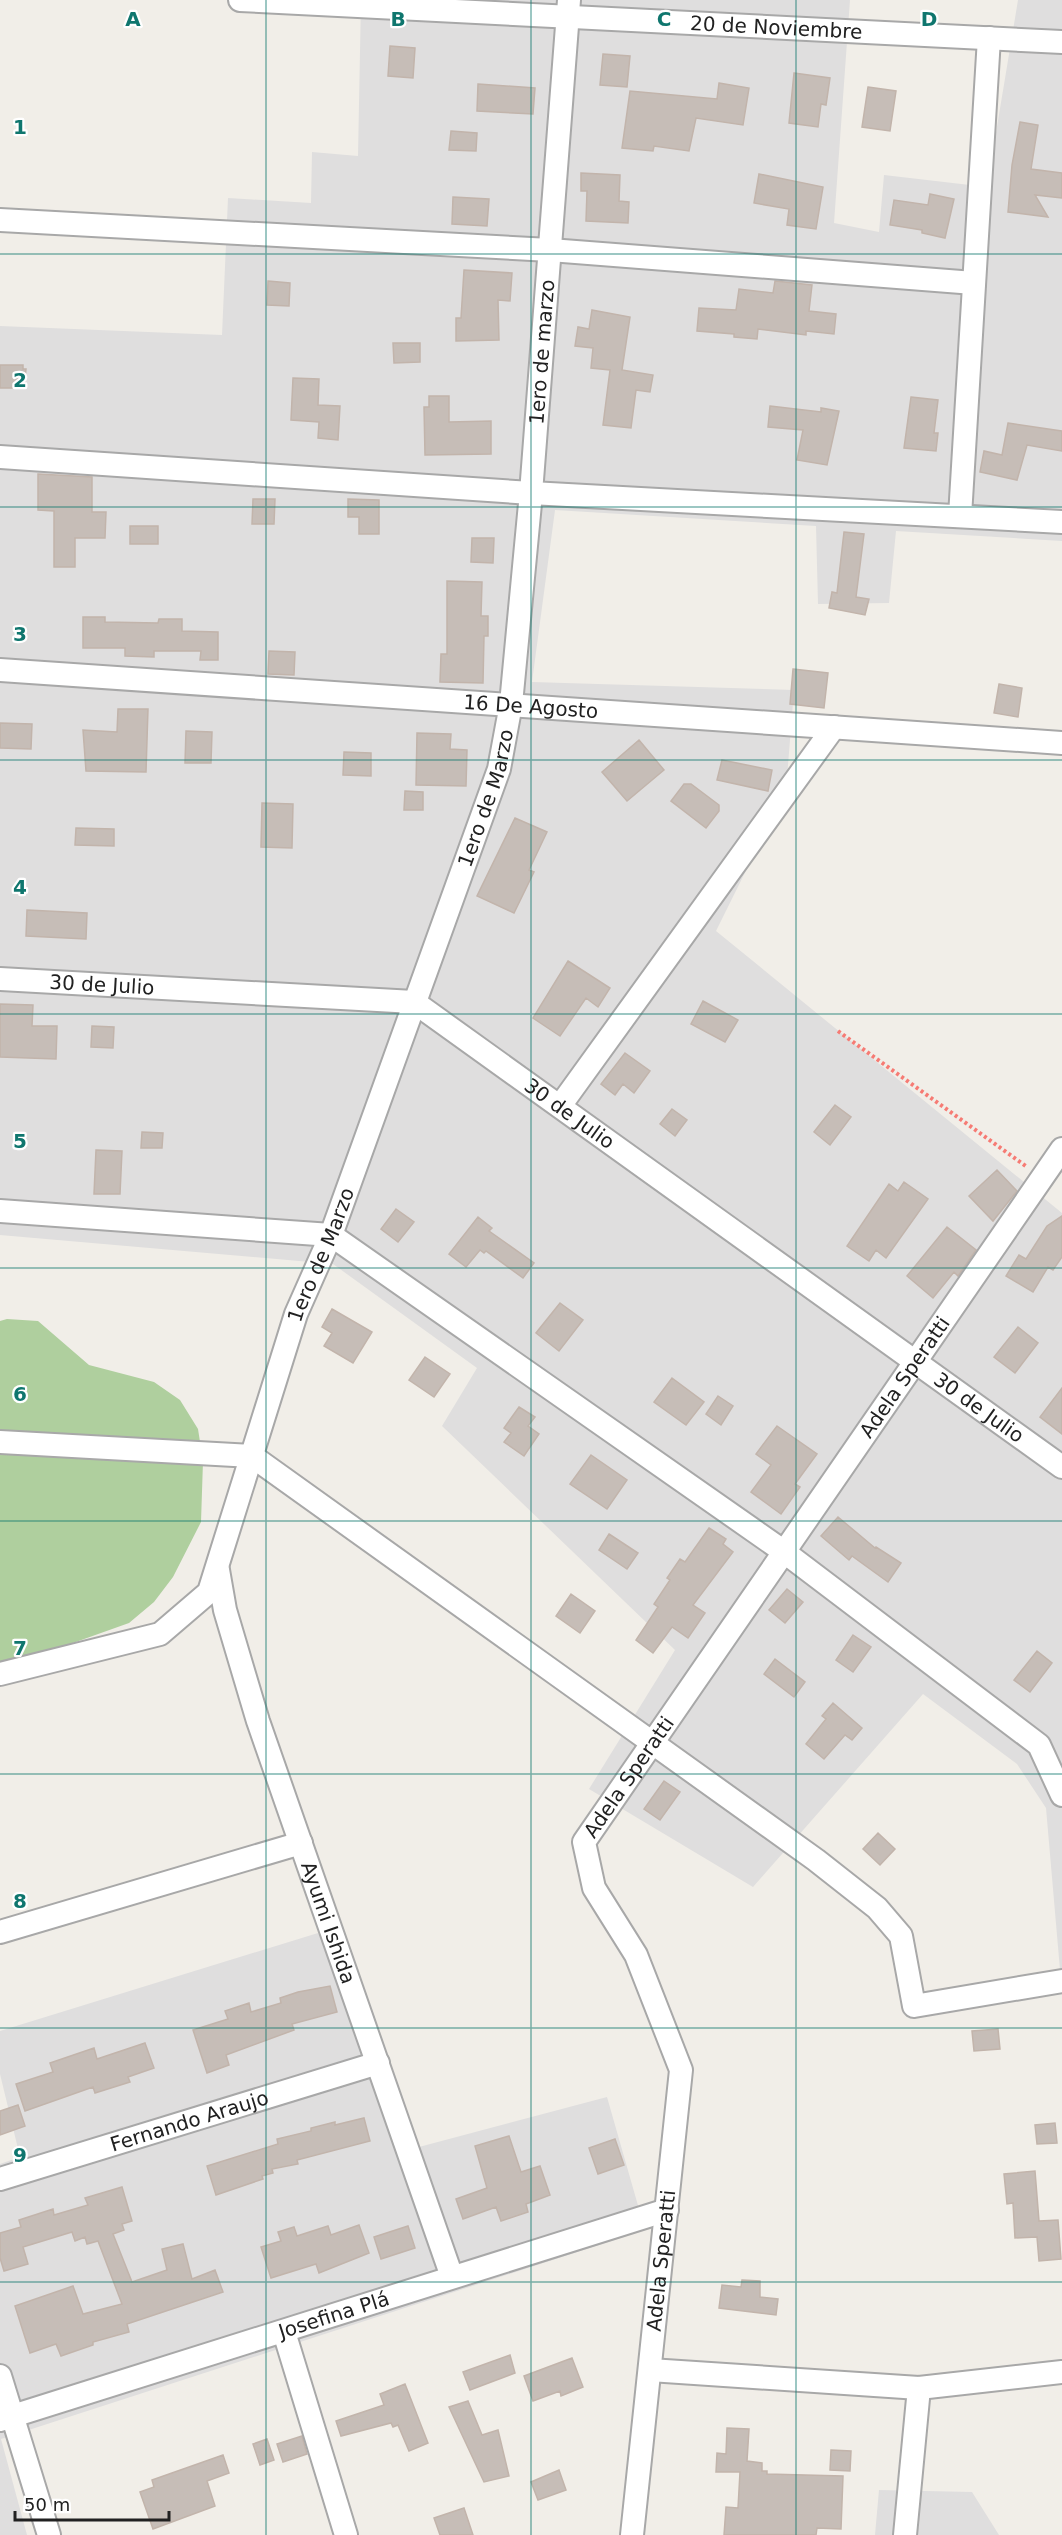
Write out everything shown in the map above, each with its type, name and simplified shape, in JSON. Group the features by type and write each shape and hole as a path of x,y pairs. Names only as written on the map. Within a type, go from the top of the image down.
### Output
{"street":[{"name":"20 de Noviembre","path":"240,0 568,8 1062,42"},
{"name":"1ero de marzo","path":"511,704 531,493 568,8"},
{"path":"960,516 989,38"},
{"path":"0,219 550,250 974,283"},
{"path":"0,457 531,493 1062,522"},
{"name":"16 De Agosto","path":"0,670 1062,744"},
{"name":"1ero de Marzo","path":"0,1674 160,1634 209,1592 296,1314 331,1235 499,769 511,704"},
{"path":"561,1106 834,727"},
{"name":"30 de Julio","path":"0,979 414,1002 1062,1467"},
{"name":"Adela Speratti","path":"632,2535 681,2070 636,1955 594,1888 584,1842 1062,1149"},
{"path":"0,1211 331,1235 783,1551 1039,1745 1062,1795"},
{"path":"0,1442 252,1456 816,1860 877,1908 901,1936 914,2006 1062,1981"},
{"name":"Ayumi Ishida","path":"218,1565 225,1610 258,1721 452,2277"},
{"path":"0,1932 301,1843"},
{"name":"Fernando Araujo","path":"0,2178 378,2063"},
{"name":"Josefina Plá","path":"6,2418 667,2210"},
{"path":"284,2332 346,2535"},
{"path":"650,2370 919,2388 1062,2372"},
{"path":"0,2376 6,2418 49,2535"},
{"path":"905,2535 919,2388"}],"path":[{"path":"838,1030 1042,1178"}],"shaded area":[{"path":"361,0 850,0 834,223 879,232 884,175 987,187 1018,0 1062,0 1062,541 896,531 889,603 818,604 816,526 555,510 532,682 794,690 786,790 716,931 1062,1213 1062,1993 1046,1808 1017,1764 923,1694 753,1887 589,1789 675,1650 442,1426 477,1368 333,1264 0,1235 0,326 222,335 228,198 311,203 312,152 358,156"},
{"path":"318,1933 419,2147 607,2097 645,2230 1,2439 27,2535 0,2535 0,2164 20,2157 0,2074 0,2031"},
{"path":"879,2490 972,2492 999,2535 875,2535"}],"green space":[{"path":"7,1319 38,1321 89,1365 154,1382 180,1400 198,1429 203,1461 201,1522 173,1577 154,1602 129,1623 0,1669 0,1321"}],"building":[{"path":"390,46 415,48 413,78 388,76"},
{"path":"603,54 630,56 627,87 600,85"},
{"path":"794,73 830,78 826,105 821,104 818,127 789,123"},
{"path":"719,83 749,88 743,125 696,118 689,151 654,146 653,151 622,148 630,91 717,99"},
{"path":"478,84 535,88 533,114 477,111"},
{"path":"868,87 896,91 890,131 862,127"},
{"path":"1020,122 1038,125 1031,169 1062,173 1062,198 1035,195 1048,217 1008,212 1012,165"},
{"path":"451,131 477,133 476,151 449,150"},
{"path":"581,173 620,175 619,201 629,202 628,223 586,221 587,191 581,191"},
{"path":"759,174 823,187 816,229 787,225 789,209 754,203"},
{"path":"930,194 954,199 945,238 922,233 922,230 890,225 894,200 928,205"},
{"path":"453,197 489,199 487,226 452,224"},
{"path":"464,270 512,273 510,301 498,300 499,340 456,341 456,318 461,318"},
{"path":"268,281 290,283 289,306 267,305"},
{"path":"775,281 812,285 809,311 836,314 834,334 806,331 806,335 758,329 757,339 734,337 734,334 697,331 699,308 736,310 739,289 773,293"},
{"path":"592,310 630,317 622,370 653,375 650,392 636,390 631,428 603,425 610,370 591,368 593,348 575,346 578,327 589,329"},
{"path":"393,343 420,343 420,362 394,363"},
{"path":"0,365 23,365 23,369 26,369 24,388 0,388"},
{"path":"293,378 319,379 318,405 340,406 338,440 318,438 319,422 291,420"},
{"path":"429,396 449,396 449,422 491,421 491,454 425,455 424,407 429,407"},
{"path":"911,397 938,400 934,433 938,433 936,451 904,448"},
{"path":"770,406 821,412 821,408 839,411 827,465 797,460 803,430 768,427"},
{"path":"1008,423 1062,431 1062,451 1027,445 1017,480 980,472 984,451 1002,455"},
{"path":"38,474 92,477 92,512 106,512 105,538 75,538 75,567 54,567 54,511 38,510"},
{"path":"253,499 275,499 274,524 252,524"},
{"path":"348,499 379,500 379,534 359,534 359,517 348,517"},
{"path":"130,526 158,526 158,544 130,544"},
{"path":"844,532 864,534 856,597 869,599 865,615 829,608 832,592 837,593"},
{"path":"472,538 494,538 493,563 471,562"},
{"path":"447,581 482,582 481,616 488,616 488,636 484,636 483,683 440,682 441,654 447,654"},
{"path":"83,617 105,617 105,622 158,623 159,619 182,619 182,631 218,632 218,660 200,660 201,651 154,651 154,657 125,656 125,648 83,648"},
{"path":"269,651 295,652 294,675 268,674"},
{"path":"793,669 828,673 824,708 790,704"},
{"path":"999,684 1022,688 1018,717 994,713"},
{"path":"118,709 148,709 146,772 86,771 83,730 117,732"},
{"path":"0,723 32,724 31,749 0,748"},
{"path":"186,731 212,732 211,763 185,763"},
{"path":"417,733 451,734 450,749 467,750 466,786 416,785"},
{"path":"639,740 664,770 627,801 602,772"},
{"path":"344,752 371,753 371,776 343,775"},
{"path":"722,760 772,770 768,791 717,780"},
{"path":"684,784 691,784 719,805 719,811 706,828 671,801"},
{"path":"405,791 423,792 423,810 404,810"},
{"path":"262,803 293,804 292,848 261,847"},
{"path":"515,818 547,832 529,870 534,872 514,913 477,896"},
{"path":"76,828 114,829 114,846 75,845"},
{"path":"27,910 87,913 86,939 26,936"},
{"path":"568,961 610,988 598,1007 586,998 560,1036 533,1018"},
{"path":"703,1001 738,1020 725,1042 691,1024"},
{"path":"0,1004 33,1005 32,1026 57,1026 56,1059 0,1057"},
{"path":"92,1026 114,1027 113,1048 91,1047"},
{"path":"625,1053 650,1071 634,1093 623,1084 615,1095 601,1084"},
{"path":"835,1105 851,1117 830,1145 814,1132"},
{"path":"672,1109 687,1120 675,1136 660,1124"},
{"path":"142,1132 163,1133 162,1148 141,1148"},
{"path":"96,1150 122,1151 120,1194 94,1194"},
{"path":"997,1170 1017,1191 993,1221 969,1196"},
{"path":"904,1182 928,1199 886,1258 876,1250 869,1261 847,1246 889,1184 898,1191"},
{"path":"396,1209 414,1222 398,1242 381,1229"},
{"path":"1062,1216 1062,1257 1053,1270 1048,1267 1033,1292 1006,1276 1019,1255 1026,1259 1047,1226"},
{"path":"478,1217 492,1228 489,1231 534,1263 523,1278 486,1251 484,1253 480,1250 466,1267 449,1254"},
{"path":"947,1227 976,1250 958,1276 954,1272 933,1298 907,1276"},
{"path":"560,1303 583,1320 559,1351 536,1333"},
{"path":"332,1309 372,1332 353,1363 324,1346 332,1333 322,1327"},
{"path":"1018,1327 1038,1343 1015,1373 994,1357"},
{"path":"425,1357 450,1374 434,1397 409,1380"},
{"path":"672,1378 704,1402 686,1425 654,1402"},
{"path":"1062,1388 1062,1434 1040,1417"},
{"path":"718,1396 733,1406 721,1425 706,1414"},
{"path":"519,1407 535,1417 528,1426 539,1434 524,1456 504,1442 511,1433 504,1428"},
{"path":"777,1426 817,1454 795,1484 800,1487 781,1514 751,1492 771,1465 756,1454"},
{"path":"591,1455 627,1480 607,1509 570,1484"},
{"path":"838,1517 875,1548 901,1563 888,1582 852,1556 849,1560 821,1536"},
{"path":"709,1528 726,1539 723,1544 733,1552 693,1605 705,1613 688,1638 672,1627 653,1653 636,1640 658,1607 654,1604 670,1580 667,1578 680,1559 685,1562"},
{"path":"609,1534 638,1553 627,1569 599,1550"},
{"path":"787,1589 803,1602 785,1623 769,1610"},
{"path":"571,1594 595,1611 580,1633 556,1616"},
{"path":"853,1635 871,1647 853,1672 836,1660"},
{"path":"1037,1651 1052,1663 1030,1692 1014,1680"},
{"path":"775,1659 805,1682 794,1697 764,1674"},
{"path":"833,1703 862,1728 852,1740 845,1735 824,1759 806,1744 826,1719 822,1716"},
{"path":"664,1781 680,1792 660,1820 644,1809"},
{"path":"878,1833 895,1849 880,1865 863,1849"},
{"path":"330,1986 337,2012 292,2024 294,2030 226,2055 229,2065 207,2073 193,2030 228,2019 225,2011 249,2003 251,2012 281,2003 280,1998 298,1992"},
{"path":"998,2029 1000,2049 974,2051 972,2031"},
{"path":"145,2043 154,2068 128,2077 130,2082 95,2093 93,2087 25,2111 16,2084 53,2072 50,2063 94,2048 97,2059"},
{"path":"18,2105 25,2126 0,2135 0,2111"},
{"path":"364,2118 370,2141 297,2160 298,2164 272,2169 273,2173 262,2176 263,2179 216,2195 207,2166 278,2144 277,2139 311,2131 311,2128"},
{"path":"1055,2123 1057,2143 1037,2144 1035,2125"},
{"path":"509,2136 521,2172 540,2166 550,2195 526,2204 528,2212 501,2221 496,2207 463,2219 456,2199 487,2188 475,2146"},
{"path":"615,2139 624,2165 598,2174 589,2148"},
{"path":"1035,2171 1039,2221 1058,2220 1061,2259 1039,2261 1037,2237 1015,2238 1013,2203 1007,2204 1004,2174"},
{"path":"122,2187 132,2221 122,2224 124,2230 113,2234 132,2282 167,2270 162,2249 183,2244 192,2279 215,2270 223,2292 127,2324 129,2332 93,2342 93,2345 61,2356 56,2344 30,2353 15,2306 73,2286 83,2314 122,2304 98,2241 87,2244 85,2237 75,2241 72,2232 23,2247 28,2264 4,2271 0,2258 0,2233 21,2227 19,2220 53,2209 54,2215 88,2205 85,2198"},
{"path":"359,2225 369,2253 319,2273 316,2264 271,2278 261,2247 281,2241 278,2232 294,2227 297,2236 328,2226 331,2235"},
{"path":"408,2226 415,2248 381,2259 374,2237"},
{"path":"742,2280 760,2281 760,2297 778,2299 776,2315 719,2308 722,2285 741,2287"},
{"path":"510,2355 515,2373 470,2390 463,2372"},
{"path":"572,2358 583,2387 561,2396 560,2391 533,2401 524,2376"},
{"path":"405,2384 428,2443 409,2451 398,2425 393,2427 391,2423 341,2436 336,2421 384,2405 380,2394"},
{"path":"468,2401 482,2435 498,2430 509,2476 484,2482 449,2407"},
{"path":"727,2428 749,2429 747,2461 762,2463 762,2471 767,2471 767,2474 843,2476 841,2529 817,2528 816,2535 724,2535 726,2507 738,2508 740,2472 716,2472 717,2453 726,2454"},
{"path":"302,2436 307,2454 283,2462 277,2444"},
{"path":"267,2439 274,2460 260,2465 253,2444"},
{"path":"831,2450 851,2451 850,2471 830,2470"},
{"path":"223,2455 229,2473 207,2481 215,2506 153,2529 140,2492 154,2487 152,2480"},
{"path":"559,2470 566,2490 538,2500 531,2482"},
{"path":"464,2508 473,2535 440,2535 434,2518"}]}
